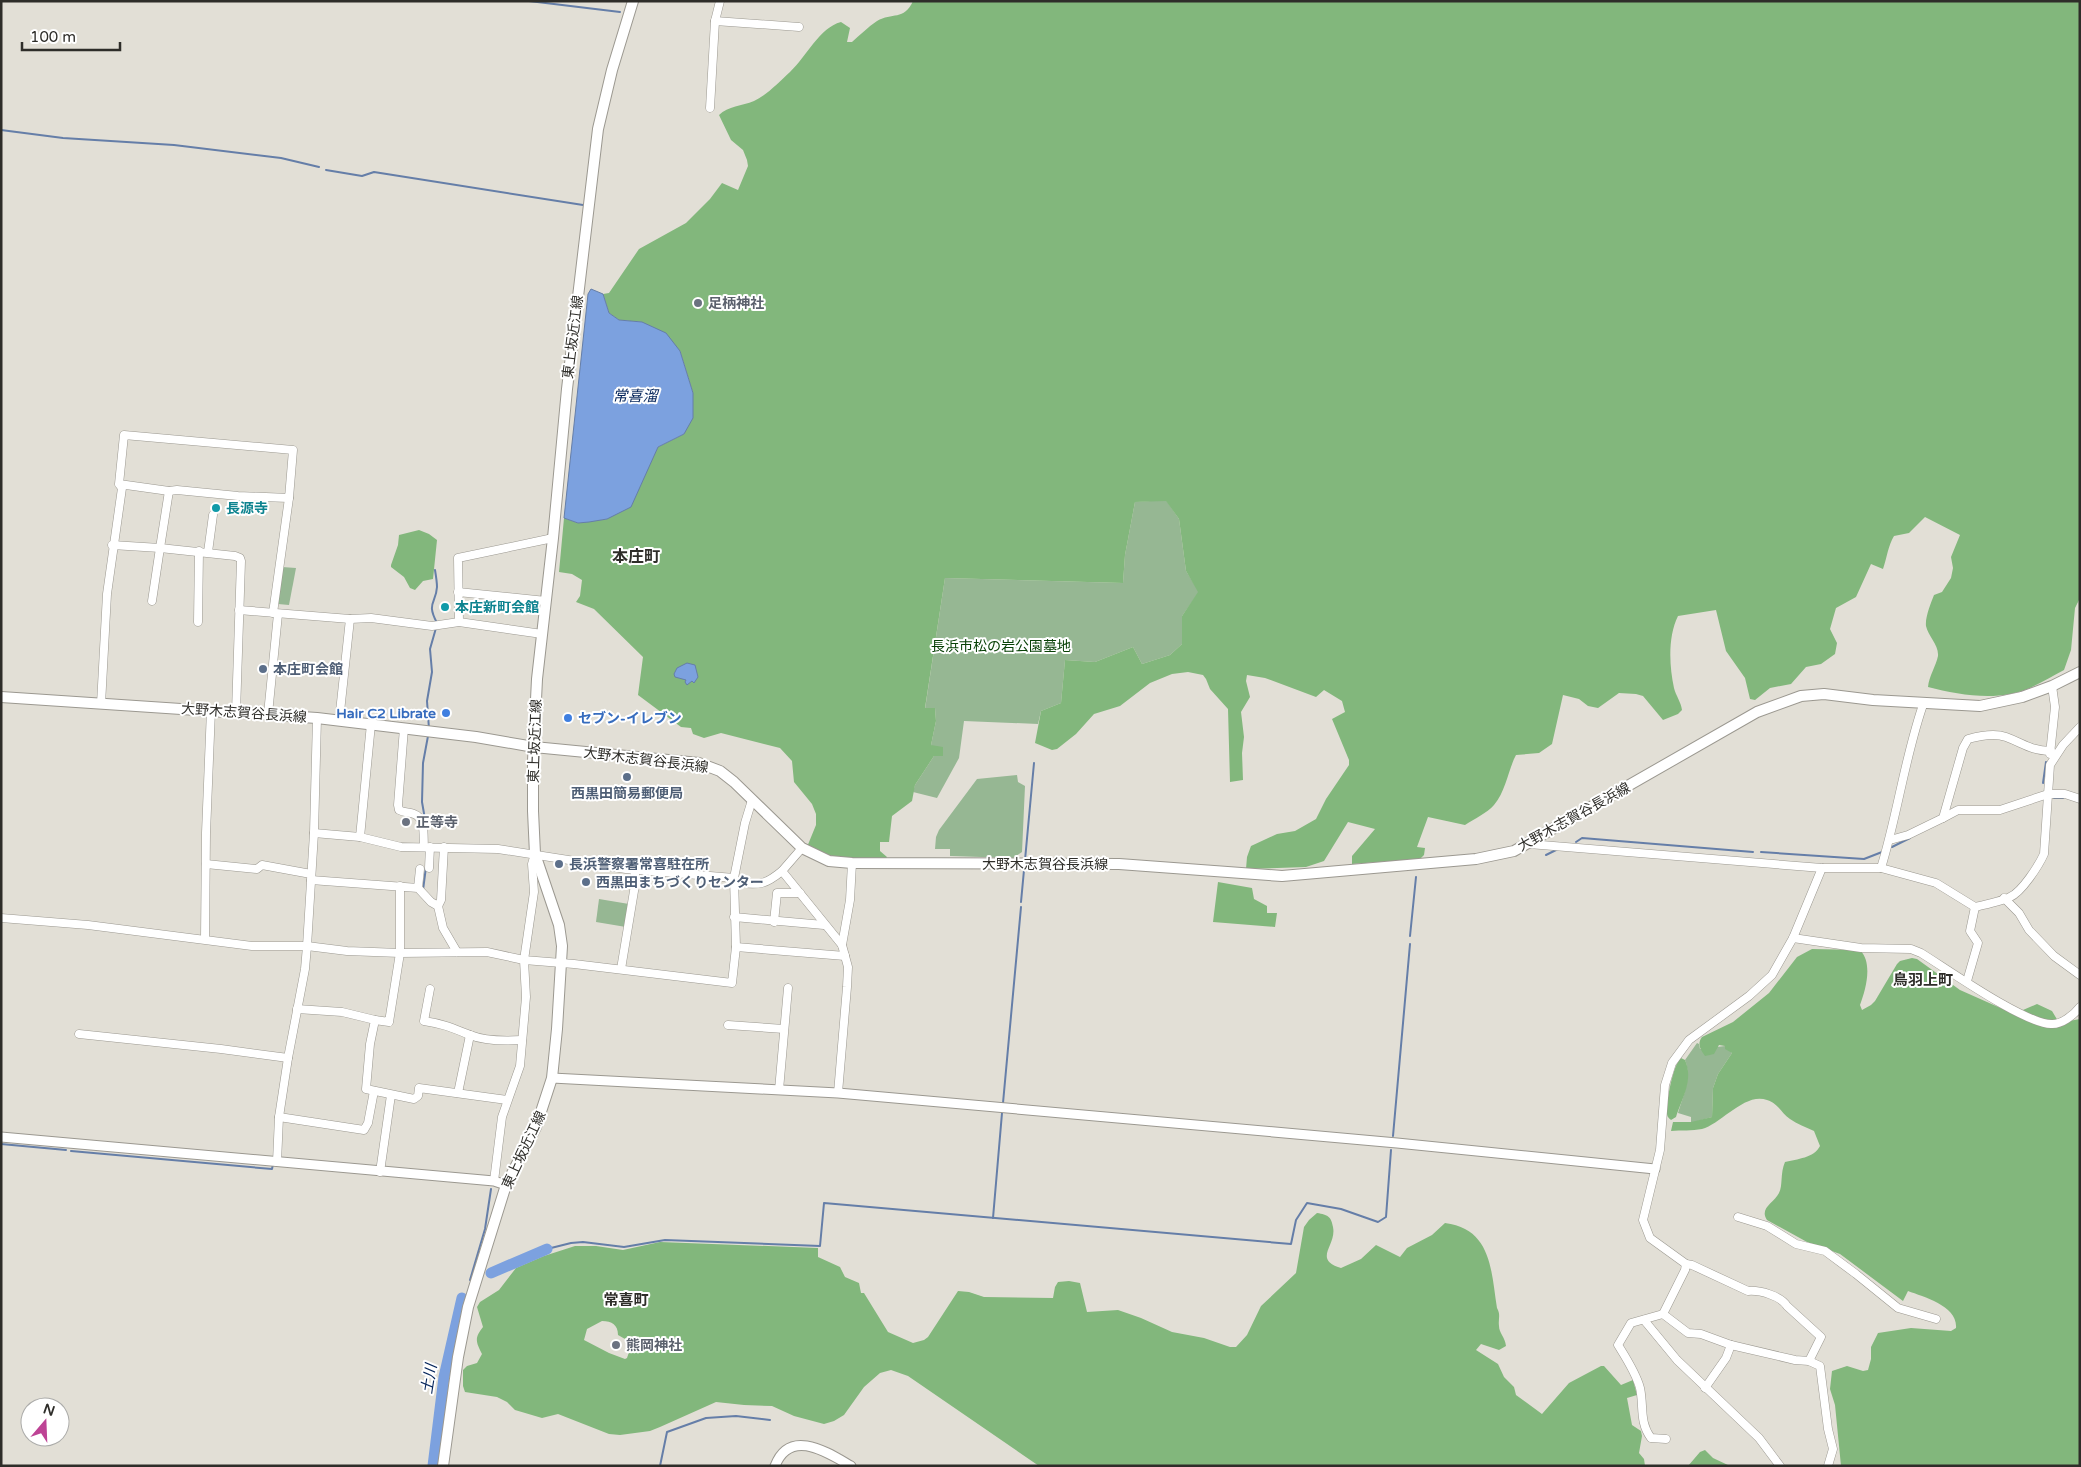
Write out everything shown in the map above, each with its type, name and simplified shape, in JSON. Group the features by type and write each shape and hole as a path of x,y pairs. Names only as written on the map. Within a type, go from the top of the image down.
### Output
{"main road":[{"name":"東上坂近江線","path":"443,1466 465,1320 506,1185 536,1126 552,1078 562,963 559,925 535,854 532,811 534,747 542,634 567,388 598,129 614,62 633,1"},
{"name":"大野木志賀谷長浜線","path":"1,697 317,718 404,728 534,747 699,763 720,771 802,848 829,861 852,864 1119,864 1282,876 1476,859 1514,851 1757,712 1801,696 1824,694 1872,700 1980,706 2022,697 2052,686 2080,672"}],"street":[{"path":"710,108 715,21 720,1"},
{"path":"715,21 799,27"},
{"path":"101,704 106,594 122,488 119,484 124,435 293,450 276,613 268,714"},
{"path":"119,484 169,491 288,498"},
{"path":"152,601 169,491"},
{"path":"198,622 204,552 213,515"},
{"path":"459,622 458,558 553,538"},
{"path":"112,545 204,552 240,558 236,712"},
{"path":"458,592 546,601"},
{"path":"239,610 350,619 371,618 432,626 459,622 542,634"},
{"path":"340,721 350,619"},
{"path":"1529,844 1822,868 1881,868 1936,883 1975,907 2010,897 2032,876 2044,854 2055,707 2052,686"},
{"path":"1881,868 1890,840 1915,729 1924,702"},
{"path":"205,939 212,710"},
{"path":"274,1162 288,1058 299,1010 305,968 314,833 317,718"},
{"path":"360,837 371,724"},
{"path":"2050,766 2063,746 2080,727"},
{"path":"404,728 399,810 413,813 420,817 427,847 429,868"},
{"path":"1943,818 1963,748 1968,739 1978,736 2004,736 2034,750 2051,751"},
{"path":"1890,840 1908,834 1958,810 2000,810 2048,794 2065,794 2080,799"},
{"path":"1,918 205,939 252,946 307,946 347,952 400,955 487,952 524,960 621,969 732,983 736,947 734,878 752,800"},
{"path":"314,833 360,837 401,847 498,849 634,870 734,878 738,883 764,884 782,870 802,848"},
{"path":"444,847 438,904 443,928 457,952"},
{"path":"494,1181 502,1117 517,1078 522,1040 526,997 524,960 534,892 532,864 535,854"},
{"path":"206,864 257,869 262,865 311,877 418,888 431,902 438,904"},
{"path":"838,1093 848,967 842,945 850,900 852,864"},
{"path":"1809,1361 1821,1337 1787,1306 1784,1300 1755,1291 1748,1291 1686,1264 1650,1238 1642,1220 1660,1150 1665,1085 1672,1063 1689,1040 1749,996 1772,975 1793,938 1822,868"},
{"path":"418,888 420,869"},
{"path":"621,969 636,879 634,870"},
{"path":"782,870 824,925 842,945"},
{"path":"299,1010 342,1012 389,1022 400,955 400,886"},
{"path":"534,892 546,888"},
{"path":"774,922 777,893 800,893"},
{"path":"2004,898 2019,913 2029,930 2054,956 2080,975"},
{"path":"1967,981 1978,943 1970,931 1975,907"},
{"path":"734,917 824,925"},
{"path":"1793,938 1861,948 1911,949 1921,953 2016,1011 2036,1021 2052,1024 2065,1020 2080,1008"},
{"path":"736,947 845,956"},
{"path":"779,1090 788,988"},
{"path":"430,989 424,1021 453,1027 470,1035 522,1040"},
{"path":"375,1020 366,1089 414,1099 418,1096 419,1088 507,1100"},
{"path":"728,1025 784,1029"},
{"path":"79,1034 288,1058"},
{"path":"458,1093 470,1035"},
{"path":"552,1078 838,1093 1397,1143 1655,1169"},
{"path":"279,1117 364,1130 368,1123 374,1091"},
{"path":"380,1172 391,1095"},
{"path":"1,1137 494,1181 506,1185"},
{"path":"1738,1217 1767,1226 1796,1244 1824,1251 1898,1308 1936,1319"},
{"path":"1666,1439 1651,1438 1646,1432 1641,1415 1640,1389 1618,1345 1631,1323 1663,1314 1685,1270 1686,1264"},
{"path":"1663,1314 1688,1333 1701,1334 1731,1345 1795,1360 1809,1361 1820,1366 1828,1429 1833,1450 1828,1466"},
{"path":"1644,1320 1677,1360 1759,1438 1780,1466"},
{"path":"1705,1388 1726,1358 1731,1345"},
{"path":"775,1466 780,1457 788,1450 803,1445 818,1448 851,1466"}],"green space":[{"path":"913,1 2080,1 2080,598 2075,608 2071,650 2064,670 2030,688 2005,695 1966,695 1928,687 1938,652 1927,630 1926,618 1934,595 1942,592 1951,578 1953,568 1951,557 1960,535 1925,517 1909,533 1894,536 1883,569 1871,564 1856,597 1836,608 1830,629 1837,643 1835,654 1821,664 1806,667 1791,684 1770,688 1755,700 1750,699 1745,678 1726,651 1716,610 1678,616 1672,632 1670,651 1674,688 1682,710 1678,714 1663,720 1643,696 1636,694 1619,693 1598,708 1588,706 1579,699 1563,695 1552,744 1539,753 1516,755 1504,787 1494,805 1488,811 1465,825 1428,817 1417,847 1425,848 1424,855 1420,859 1352,864 1352,856 1375,829 1348,822 1324,861 1306,867 1246,869 1247,857 1251,846 1277,834 1295,831 1316,819 1326,799 1349,765 1349,760 1332,719 1345,712 1342,701 1324,690 1316,697 1265,678 1247,675 1246,681 1250,697 1241,712 1244,737 1242,753 1243,780 1230,782 1228,709 1210,689 1203,675 1188,672 1172,674 1150,683 1120,706 1094,714 1076,734 1057,749 1052,750 1035,743 1041,711 1061,703 1065,660 1095,662 1133,647 1142,664 1170,655 1182,644 1182,616 1198,592 1186,571 1179,519 1166,501 1135,502 1125,555 1123,583 945,578 925,708 935,708 936,721 931,745 943,747 943,756 934,756 915,785 912,801 892,816 889,842 880,842 880,851 887,857 884,861 835,857 807,847 816,825 816,814 812,804 794,782 792,761 780,748 721,733 704,738 693,734 691,728 681,727 638,695 643,657 594,609 576,602 580,596 582,580 572,574 559,572 564,518 578,523 607,519 651,461 658,447 684,434 693,393 680,351 641,322 619,320 609,313 603,294 609,293 639,249 686,223 710,199 722,183 738,190 748,166 747,160 743,150 731,140 719,115 731,108 754,101 768,92 796,66 820,36 833,25 841,22 850,28 847,42 852,42 867,28 882,18 902,14"},
{"name":"長浜市松の岩公園墓地","path":"1166,500 1179,519 1186,571 1199,592 1182,616 1182,644 1170,655 1142,664 1133,647 1095,662 1065,660 1061,703 1041,711 1038,724 964,721 959,758 937,798 913,792 915,785 934,756 943,755 931,745 936,721 935,708 925,709 945,578 1123,583 1125,555 1135,502"},
{"path":"419,530 437,540 433,579 423,581 415,590 410,588 404,577 391,565 398,545 399,535"},
{"path":"282,567 296,568 289,605 278,604"},
{"path":"1017,775 1018,782 1025,786 1022,852 1013,858 950,856 950,849 935,849 939,830 977,779"},
{"path":"1218,882 1252,888 1254,899 1267,906 1267,913 1277,913 1275,927 1213,922"},
{"path":"599,899 629,904 626,927 596,922"},
{"path":"1812,949 1860,950 1864,955 1867,969 1866,984 1860,1005 1862,1010 1875,1001 1897,964 1900,961 1912,958 1917,959 1960,990 2005,1010 2016,1013 2037,1004 2052,1011 2058,1021 2080,1019 2080,1466 1841,1466 1835,1405 1830,1389 1832,1371 1847,1366 1863,1371 1868,1370 1871,1359 1871,1347 1878,1333 1911,1328 1951,1331 1956,1328 1952,1314 1939,1303 1908,1291 1903,1301 1840,1254 1807,1242 1767,1220 1765,1212 1780,1190 1785,1162 1809,1156 1820,1146 1814,1131 1787,1117 1774,1104 1767,1100 1750,1100 1702,1129 1671,1131 1673,1122 1691,1122 1712,1117 1713,1088 1718,1074 1732,1053 1725,1049 1725,1046 1719,1045 1714,1054 1705,1056 1700,1047 1702,1037 1733,1022 1769,993 1797,957"},
{"path":"1697,1043 1700,1049 1725,1046 1732,1053 1718,1074 1713,1088 1712,1117 1691,1123 1691,1117 1678,1113 1688,1073 1685,1060"},
{"path":"1681,1058 1685,1060 1688,1082 1676,1117 1671,1120 1667,1114 1669,1093 1675,1068"},
{"path":"1317,1213 1330,1218 1333,1234 1327,1256 1332,1264 1341,1268 1361,1259 1376,1245 1400,1257 1407,1248 1432,1235 1445,1223 1460,1227 1472,1234 1481,1243 1490,1266 1499,1313 1499,1328 1506,1346 1499,1350 1481,1344 1476,1350 1498,1364 1504,1377 1514,1387 1516,1395 1542,1414 1569,1383 1601,1366 1604,1366 1621,1385 1633,1380 1637,1395 1627,1398 1632,1425 1641,1431 1639,1453 1644,1459 1645,1466 1039,1466 908,1376 891,1370 880,1373 864,1387 844,1415 824,1424 794,1416 772,1406 716,1402 650,1431 620,1435 609,1434 558,1414 542,1418 515,1410 507,1402 497,1397 465,1392 463,1386 463,1370 467,1366 477,1363 482,1354 477,1340 478,1334 483,1327 477,1307 480,1302 499,1290 516,1268 575,1246 596,1246 623,1250 660,1242 818,1248 818,1257 840,1267 845,1277 859,1283 861,1293 864,1293 888,1332 913,1343 928,1337 958,1291 984,1297 1053,1298 1058,1282 1069,1281 1080,1283 1087,1312 1118,1310 1172,1332 1236,1347 1247,1335 1261,1306 1296,1273 1304,1227","holes":["602,1321 614,1324 618,1335 632,1343 627,1358 609,1353 584,1340 587,1329"]},
{"path":"1705,1450 1713,1458 1730,1466 1688,1466 1700,1452"}],"water":[{"name":"常喜溜","path":"591,289 603,294 609,313 619,320 642,322 666,333 680,351 693,393 693,418 684,434 658,447 631,507 607,519 578,523 564,518 588,294"},
{"path":"687,663 695,665 698,677 694,683 692,681 687,685 686,680 675,677 674,674 677,668"}],"waterway":[{"path":"529,1 620,12"},
{"path":"1,130 63,138 174,145 281,158 319,167"},
{"path":"326,170 362,176 374,172 583,205"},
{"path":"435,570 437,587 432,611 437,623"},
{"path":"429,729 427,701 432,672 430,649 436,628"},
{"path":"426,825 422,802 423,763 428,736"},
{"path":"2043,783 2046,762"},
{"path":"1025,860 1034,763"},
{"path":"2054,798 2063,798"},
{"path":"1576,842 1582,838 1753,852"},
{"path":"1892,847 1910,838"},
{"path":"1546,855 1558,849"},
{"path":"1761,852 1864,859 1882,852"},
{"path":"423,890 426,867"},
{"path":"1021,902 1024,870"},
{"path":"1410,936 1416,877"},
{"path":"1003,1103 1021,907"},
{"path":"1393,1136 1410,944"},
{"path":"993,1218 1002,1113"},
{"path":"1,1144 66,1150"},
{"path":"547,1249 583,1242 624,1247 665,1240 820,1246 824,1203 1291,1244 1296,1220 1307,1203 1341,1209 1378,1222 1386,1217 1391,1150"},
{"path":"71,1151 272,1169 273,1164"},
{"path":"470,1280 485,1229 491,1189"},
{"name":"土川","path":"491,1273 547,1249"},
{"name":"土川","path":"433,1466 444,1377 462,1298"},
{"path":"660,1466 667,1432 706,1418 736,1416 770,1420"}],"place":[{"name":"足柄神社","path":"698,303"},
{"name":"長源寺","path":"216,508"},
{"name":"本庄新町会館","path":"445,607"},
{"name":"本庄町会館","path":"263,669"},
{"name":"Hair C2 Librate","path":"446,713"},
{"name":"セブン-イレブン","path":"568,718"},
{"name":"西黒田簡易郵便局","path":"627,777"},
{"name":"正等寺","path":"406,822"},
{"name":"長浜警察署常喜駐在所","path":"559,864"},
{"name":"西黒田まちづくりセンター","path":"586,882"},
{"name":"熊岡神社","path":"616,1345"}],"district":[{"name":"本庄町","path":"636,557"},
{"name":"鳥羽上町","path":"1923,980"},
{"name":"常喜町","path":"626,1300"}]}
